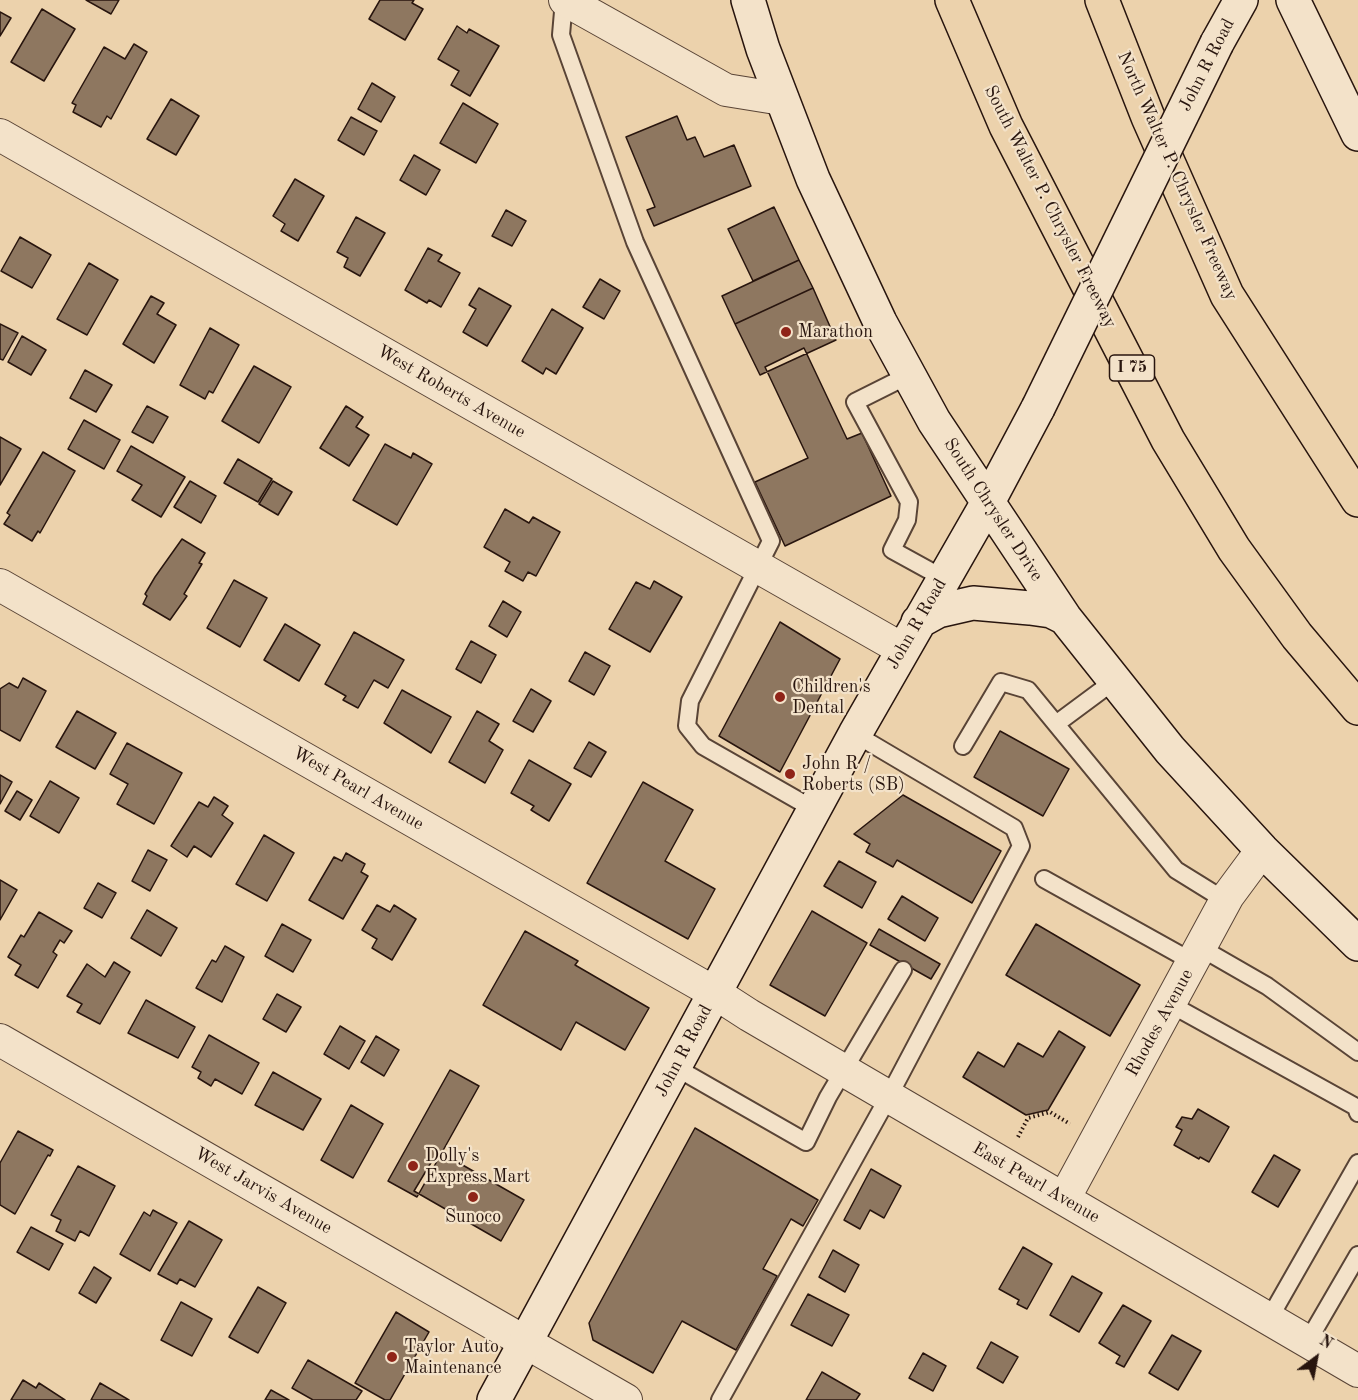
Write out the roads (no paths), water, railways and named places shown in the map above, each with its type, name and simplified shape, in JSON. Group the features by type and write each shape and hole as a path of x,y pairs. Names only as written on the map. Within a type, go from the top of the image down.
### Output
{"highway":[{"name":"South Walter P. Chrysler Freeway","path":"952,0 1006,126 1168,440 1234,549 1297,636 1358,708"},
{"name":"North Walter P. Chrysler Freeway","path":"1102,0 1148,117 1227,295 1358,500"}],"main road":[{"name":"South Chrysler Drive","path":"748,0 782,99 813,178 880,322 934,421 1065,618 1114,681 1170,750 1262,850 1358,944"},
{"name":"John R Road","path":"494,1400 855,734 988,502 1038,408 1217,43 1241,0"},
{"path":"1293,0 1358,134"},
{"path":"918,622 938,611 973,603 1051,611 1065,618"}],"street":[{"path":"565,0 726,90 782,99"},
{"name":"West Roberts Avenue","path":"0,135 902,649"},
{"name":"West Pearl Avenue","path":"0,585 715,993"},
{"name":"Rhodes Avenue","path":"1064,1199 1226,901 1262,850"},
{"name":"East Pearl Avenue","path":"715,993 1358,1371"},
{"name":"West Jarvis Avenue","path":"0,1040 626,1400"}],"lane":[{"path":"565,0 561,35 635,242 771,541 690,701 687,726 703,746 815,810"},
{"path":"909,375 855,402 909,502 907,520 892,550 943,578"},
{"path":"1056,724 1114,681"},
{"path":"963,746 1001,682 1028,690 1176,870 1226,901"},
{"path":"720,1400 889,1096 1021,846 1014,828 855,734"},
{"path":"1044,879 1197,955 1267,986 1358,1052"},
{"path":"675,1067 806,1142 844,1070 903,970"},
{"path":"1170,1004 1356,1107 1358,1113"},
{"path":"1269,1319 1358,1163"},
{"path":"1308,1341 1358,1255"}],"place":[{"name":"Marathon","path":"786,332"},
{"name":"Children's Dental","path":"780,697"},
{"name":"John R / Roberts (SB)","path":"790,774"},
{"name":"Dolly's Express Mart","path":"413,1166"},
{"name":"Sunoco","path":"473,1197"},
{"name":"Taylor Auto Maintenance","path":"392,1357"}]}
